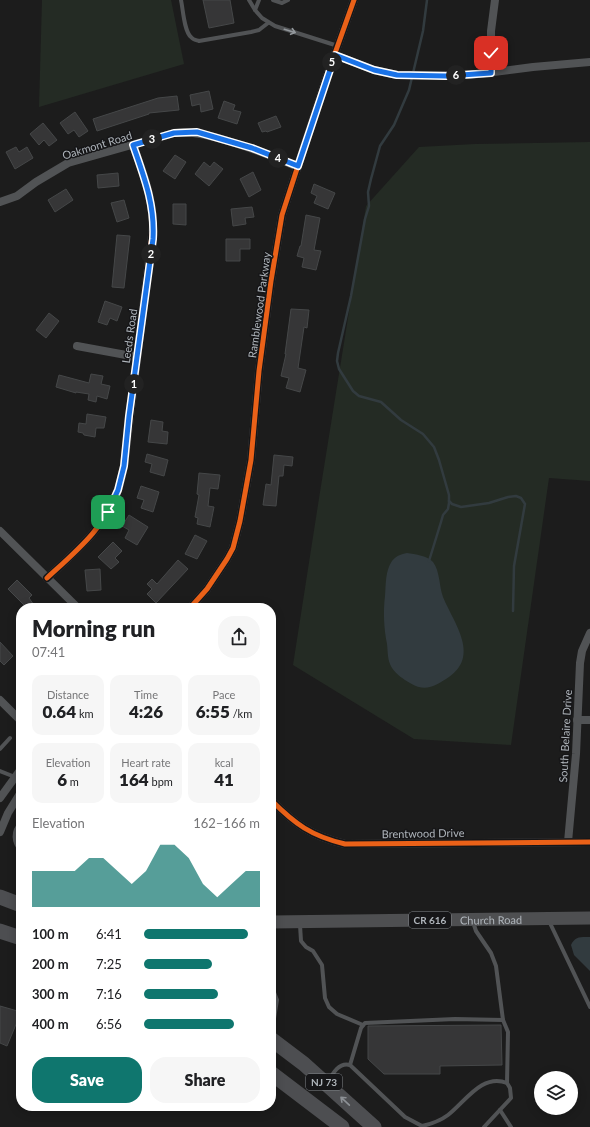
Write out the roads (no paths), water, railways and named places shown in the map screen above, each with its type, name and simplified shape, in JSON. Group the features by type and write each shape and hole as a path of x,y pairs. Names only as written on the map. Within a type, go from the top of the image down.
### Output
{"highway":[{"path":"0,897 16,903"},
{"path":"0,931 16,937"},
{"name":"NJ 73","path":"276,1043 304,1064 374,1127"},
{"name":"NJ 73","path":"276,1077 342,1127"}],"main road":[{"name":"Church Road","path":"276,922 590,918"},
{"path":"0,938 16,939"}],"street":[{"name":"Ramblewood Parkway","path":"195,603 208,589 227,559 240,521 251,460 259,371 282,215 354,0"},
{"path":"491,73 491,31 496,0"},
{"path":"335,55 374,70 397,75 446,76 491,73 534,67 590,62"},
{"name":"Oakmont Road","path":"0,202 17,196 36,182 68,163 174,133 197,132 252,148 298,166"},
{"name":"Leeds Road","path":"47,578 89,538 105,516 118,490 124,466 153,239 153,216 145,178 133,145"},
{"path":"77,346 137,357"},
{"path":"0,531 73,603"},
{"name":"South Belaire Drive","path":"568,842 576,754 580,663 582,651 590,633"},
{"path":"0,700 16,716"},
{"path":"577,720 590,720"},
{"path":"0,798 16,781"},
{"path":"0,832 8,813 16,800"},
{"name":"Brentwood Drive","path":"276,805 307,831 327,840 345,844 590,842"}],"lane":[{"path":"181,0 186,30 189,36 199,41 259,30 268,23"},
{"path":"249,0 255,10 268,23 338,46"},
{"path":"255,10 259,0"},
{"path":"273,0 282,3 288,0"},
{"path":"0,748 10,738"},
{"path":"0,770 16,778"},
{"path":"16,827 14,837 16,841"},
{"path":"548,918 590,1007"},
{"path":"472,920 476,931 491,953 496,966 503,1020 508,1032 507,1083 510,1088 511,1098 484,1127"},
{"path":"300,922 301,941 313,951 322,965 325,998 329,1007 337,1014 363,1025"},
{"path":"350,1065 361,1028 365,1023 455,1019 503,1020"},
{"path":"326,1084 339,1066 345,1064 350,1065 405,1117 419,1126 422,1126 431,1124 446,1116 474,1091 486,1083 501,1080 507,1083"},
{"path":"500,1110 511,1127"}],"waterway":[{"path":"427,0 423,31 409,90 394,125 380,146 371,179 368,192 369,206 365,219 337,361 339,369 353,391 359,396 381,402 401,420 423,434 434,447 449,495 449,503 448,509 443,515 429,561"},
{"path":"449,501 452,504 461,507 489,503 516,496 521,498 525,504 514,566 513,611"}]}
